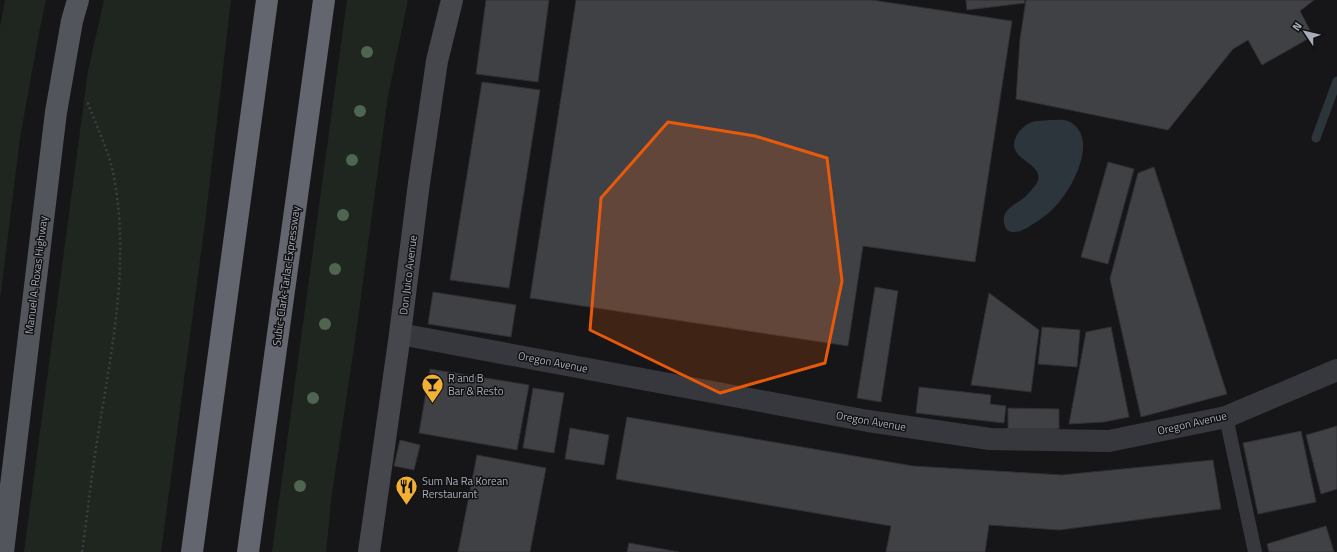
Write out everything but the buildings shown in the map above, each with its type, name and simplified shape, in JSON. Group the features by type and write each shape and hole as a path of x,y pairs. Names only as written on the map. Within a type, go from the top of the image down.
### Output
{"highway":[{"path":"192,552 267,0"},
{"name":"Subic-Clark-Tarlac Expressway","path":"248,552 324,0"}],"main road":[{"name":"Manuel A. Roxas Highway","path":"3,552 56,112 72,21 78,0"},
{"name":"Don Juico Avenue","path":"369,552 437,61 452,0"}],"street":[{"name":"Oregon Avenue","path":"400,334 868,421 990,440 1109,441 1226,417 1337,370"}],"lane":[{"path":"1226,417 1255,552"}],"path":[{"path":"82,552 98,435 116,327 121,267 120,218 115,182 108,152 86,98"}],"highlighted area":[{"path":"668,122 755,136 827,158 842,281 825,363 720,393 590,330 601,198"}],"shaded area":[{"path":"5,0 46,0 20,138 0,300 0,27"},
{"path":"104,0 231,0 205,223 161,552 24,552 88,71"},
{"path":"347,0 408,0 388,96 354,348 332,493 326,552 272,552"},
{"path":"1034,121 1068,121 1077,128 1082,137 1083,148 1077,171 1066,193 1048,214 1024,230 1017,232 1009,231 1005,227 1004,216 1006,212 1009,208 1027,195 1037,183 1038,178 1038,173 1035,169 1017,153 1014,144 1015,139 1020,131 1028,124"}],"waterway":[{"path":"1316,138 1337,81"}],"place":[{"name":"R and B Bar & Resto","path":"433,404"},
{"name":"Sum Na Ra Korean Rerstaurant","path":"406,506"}]}
